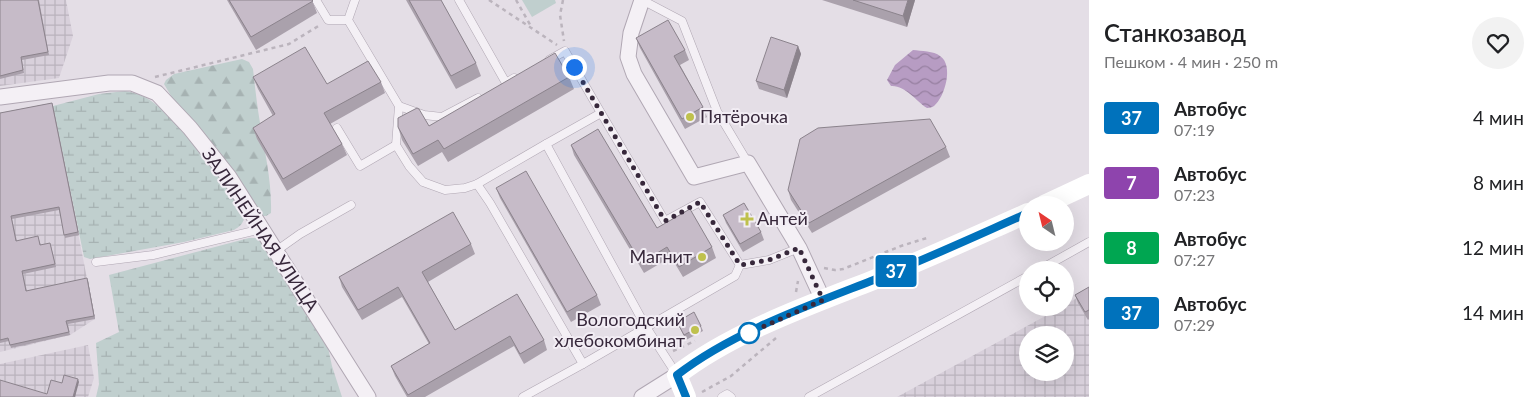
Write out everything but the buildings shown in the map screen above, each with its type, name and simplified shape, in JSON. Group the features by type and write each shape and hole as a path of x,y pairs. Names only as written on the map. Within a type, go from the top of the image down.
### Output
{"main road":[{"path":"1063,196 1089,184"},
{"path":"693,395 677,375 712,351 823,300 1019,216"}],"street":[{"path":"642,0 631,33 628,57 634,74 694,177 748,163 799,248 823,300"},
{"path":"0,97 109,83 132,83"},
{"name":"ЗАЛИНЕЙНАЯ УЛИЦА","path":"132,83 158,93 178,114 229,177 368,397"},
{"path":"642,397 677,375"}],"lane":[{"path":"316,0 328,20 348,20"},
{"path":"355,0 348,20 399,106 396,145 409,166 424,182 445,190 465,188 477,184 601,113"},
{"path":"459,0 506,83"},
{"path":"642,0 682,21 717,111 748,163"},
{"path":"540,65 565,51 665,221 700,202 740,265"},
{"path":"498,87 523,74"},
{"path":"399,106 424,116 442,117 482,96"},
{"path":"337,128 360,166 396,145"},
{"path":"546,144 646,327 677,375"},
{"path":"477,184 490,203 583,364"},
{"path":"276,251 300,234 352,205"},
{"path":"96,262 154,255 262,229"},
{"path":"1055,261 1089,242"},
{"path":"740,265 769,260 799,248"},
{"path":"523,397 735,276 740,265"},
{"path":"809,397 1019,281"},
{"path":"722,397 727,394 731,397"}],"path":[{"path":"489,0 565,51"},
{"path":"516,0 533,29"},
{"path":"563,0 560,15 565,51"},
{"path":"132,83 289,44 328,20"},
{"path":"821,270 824,268 843,269 901,246 935,236"},
{"path":"795,294 798,280"},
{"path":"693,395 731,376 776,338"},
{"path":"664,355 700,339"}],"shaded area":[{"path":"0,0 66,0 73,36 59,78 0,86"},
{"path":"53,106 95,319 70,335 0,352 0,113"},
{"path":"1089,291 1089,397 897,397 1019,330 1019,381 1074,381 1074,326 1027,326 1045,316 1074,316 1074,300"},
{"path":"88,345 94,378 88,397 0,397 0,364"}],"green space":[{"path":"522,0 555,0 556,3 532,17"},
{"path":"242,59 249,62 253,69 270,190 271,213 266,216 263,216 227,164 174,101 164,84 174,74"},
{"path":"125,91 140,95 154,103 176,124 206,158 241,208 244,218 239,226 234,230 184,242 90,259 84,257 53,106 99,94"},
{"path":"249,238 256,238 260,241 298,294 327,343 342,397 96,397 99,384 96,343 119,332 109,275"}],"water":[{"path":"913,50 937,54 944,60 947,66 942,96 932,107 927,108 906,91 896,86 891,86 887,80 895,65"}],"bus line":[{"name":"37","path":"686,397 677,375 712,351 786,316 1019,217"}],"place":[{"name":"Пятёрочка","path":"690,117"},
{"name":"Антей","path":"747,219"},
{"name":"Магнит","path":"702,257"},
{"name":"Вологодский хлебокомбинат","path":"695,330"}],"route":[{"path":"574,67 665,221 700,202 740,265 769,260 799,248 823,300 749,333"}]}
